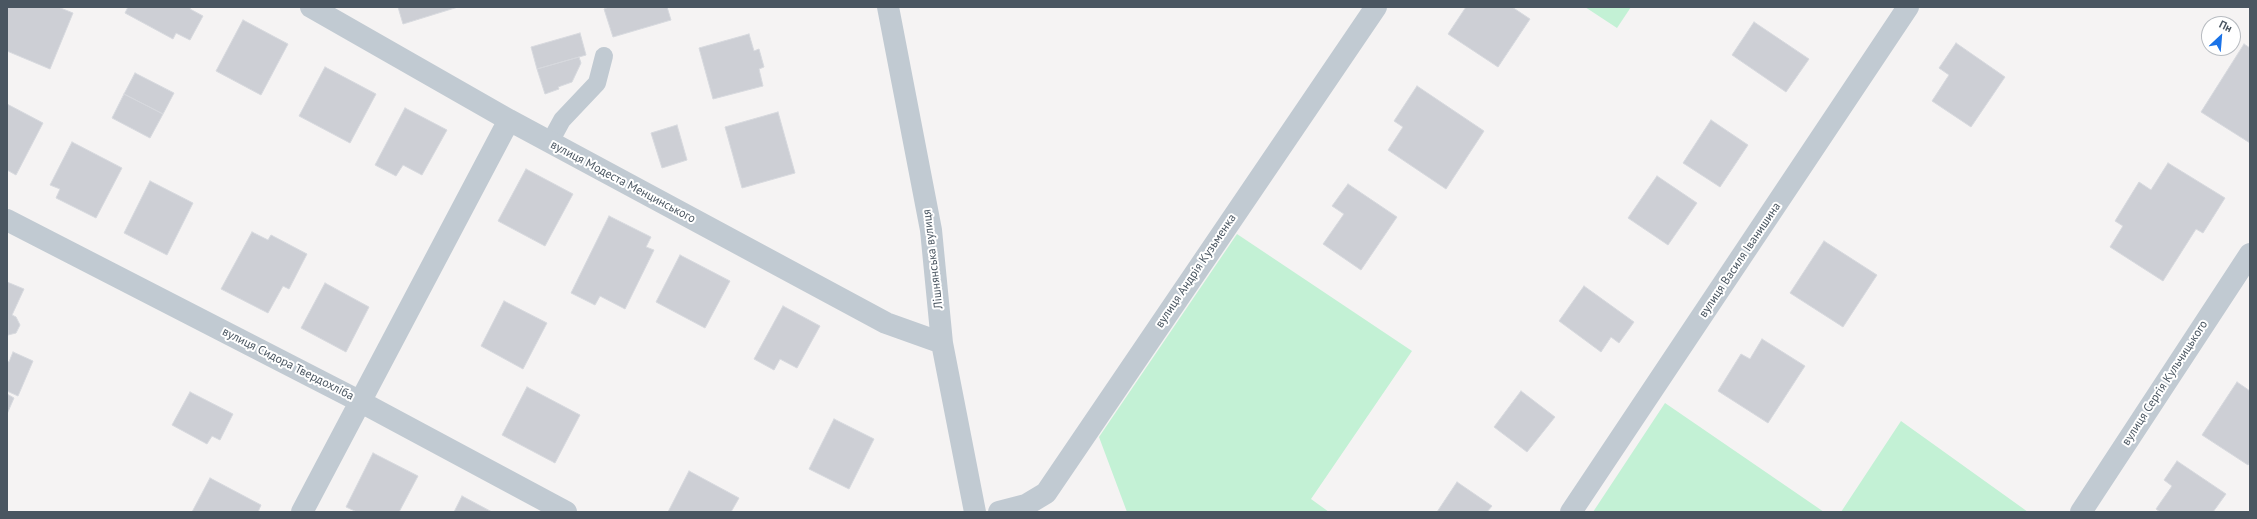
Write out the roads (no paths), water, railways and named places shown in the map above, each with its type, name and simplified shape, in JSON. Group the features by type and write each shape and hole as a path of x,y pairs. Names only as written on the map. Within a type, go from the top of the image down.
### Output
{"street":[{"name":"вулиця Модеста Менцинського","path":"311,7 550,142 886,323 942,343"},
{"name":"Лішнянська вулиця","path":"888,7 931,230 942,343 975,512"},
{"name":"вулиця Андрія Кузьменка","path":"999,512 1026,505 1046,493 1376,7"},
{"name":"вулиця Василя Іванишина","path":"1571,512 1908,7"},
{"path":"302,512 510,120"},
{"name":"вулиця Сидора Твердохліба","path":"7,220 361,402 566,512"},
{"name":"вулиця Сергія Кульчицького","path":"2081,512 2250,254"}],"lane":[{"path":"550,142 566,115 597,82 602,71 604,56"}]}
